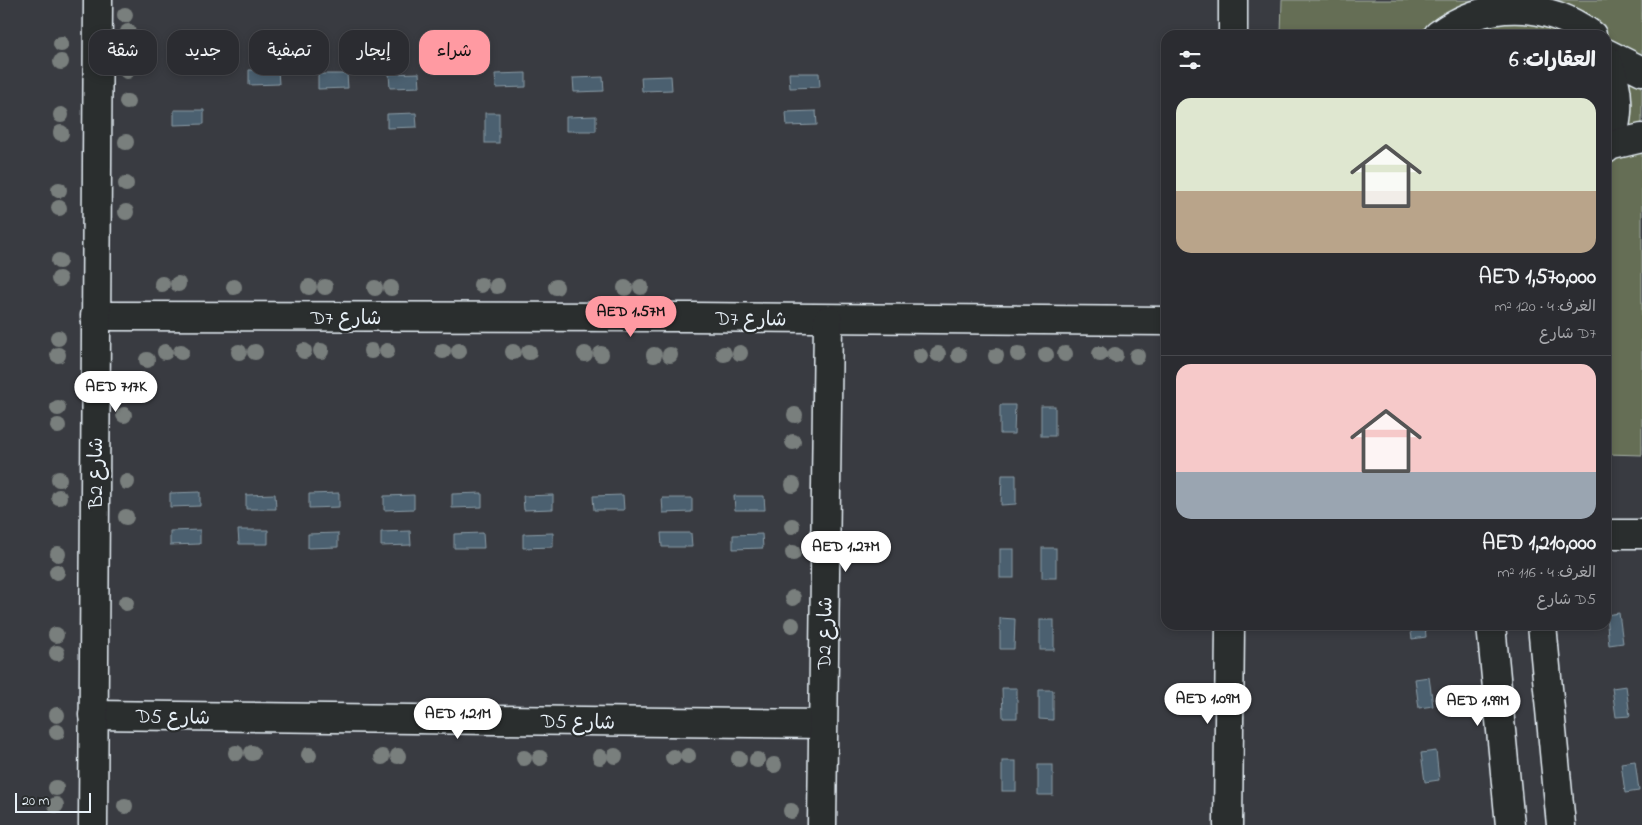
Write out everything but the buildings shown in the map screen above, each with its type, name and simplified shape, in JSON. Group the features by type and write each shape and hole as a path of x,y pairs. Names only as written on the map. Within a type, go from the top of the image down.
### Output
{"street":[{"name":"B2 شارع","path":"93,825 98,0"},
{"path":"1233,0 1233,30"},
{"path":"1443,30 1465,8 1492,3 1526,1 1556,5 1586,30"},
{"path":"1611,56 1642,71"},
{"path":"1611,71 1615,82 1617,98 1614,131 1611,138"},
{"path":"1611,146 1642,138"},
{"name":"D7 شارع","path":"95,316 690,317 828,320 1161,321"},
{"name":"D2 شارع","path":"822,825 828,320"},
{"path":"1611,534 1642,534"},
{"path":"1228,825 1230,630"},
{"path":"1491,630 1510,825"},
{"path":"1542,630 1561,825"},
{"name":"D5 شارع","path":"93,715 823,724"}],"green space":[{"path":"1282,0 1642,0 1642,455 1611,454 1611,30 1281,30"}],"water":[{"path":"409,73 419,73 420,87 390,88 389,75 409,75"},
{"path":"526,73 526,87 496,88 495,74"},
{"path":"789,73 819,73 820,87 790,88"},
{"path":"249,75 278,75 279,84 249,85"},
{"path":"318,75 347,75 348,88 318,89"},
{"path":"671,76 672,90 642,91 641,77"},
{"path":"603,77 604,91 574,92 573,78"},
{"path":"174,110 204,110 204,124 174,125"},
{"path":"816,111 817,125 787,126 786,112"},
{"path":"416,113 417,127 387,128 387,114"},
{"path":"485,113 499,113 499,143 485,143"},
{"path":"596,116 596,131 566,131 566,117"},
{"path":"1000,405 1015,405 1014,434 1000,434"},
{"path":"1041,406 1055,406 1055,436 1041,436"},
{"path":"1002,475 1016,475 1016,504 1001,505"},
{"path":"200,492 200,506 170,507 170,493"},
{"path":"339,493 339,507 309,508 309,494"},
{"path":"482,493 482,507 452,508 452,494"},
{"path":"275,494 276,509 246,509 246,495"},
{"path":"414,495 414,509 384,510 384,496"},
{"path":"553,495 553,509 524,510 523,496"},
{"path":"623,495 624,510 594,510 593,496"},
{"path":"734,496 764,496 765,510 735,510"},
{"path":"662,498 692,498 692,512 663,513"},
{"path":"200,530 200,544 170,545 170,531"},
{"path":"238,530 268,530 268,544 239,544"},
{"path":"410,531 411,545 381,546 381,532"},
{"path":"338,533 338,547 308,548 308,534"},
{"path":"483,533 484,548 454,548 454,534"},
{"path":"553,533 553,547 523,548 523,534"},
{"path":"661,533 691,533 692,547 662,547"},
{"path":"762,534 763,548 733,549 733,535"},
{"path":"1042,548 1056,548 1056,578 1042,578"},
{"path":"1000,549 1014,549 1014,578 1000,578"},
{"path":"1619,613 1623,643 1609,645 1608,630 1611,630 1611,614"},
{"path":"1000,618 1015,619 1014,649 1000,649"},
{"path":"1040,620 1054,620 1054,650 1040,650"},
{"path":"1411,630 1425,630 1426,637 1412,639"},
{"path":"1429,677 1433,706 1419,708 1415,679"},
{"path":"1626,686 1630,716 1616,717 1612,688"},
{"path":"1002,688 1017,688 1017,718 1003,718"},
{"path":"1039,690 1053,690 1053,720 1039,719"},
{"path":"1436,751 1439,780 1425,782 1421,753"},
{"path":"1002,761 1016,761 1016,791 1002,791"},
{"path":"1635,761 1639,791 1625,793 1621,763"},
{"path":"1038,765 1053,765 1053,795 1038,795"}]}
